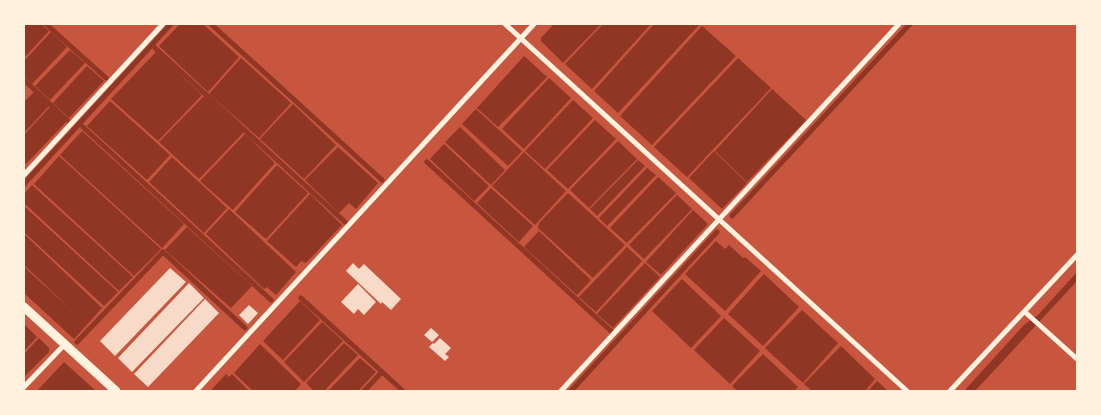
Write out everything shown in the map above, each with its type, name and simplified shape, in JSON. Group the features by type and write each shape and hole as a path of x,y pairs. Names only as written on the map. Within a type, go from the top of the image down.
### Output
{"street":[{"path":"24,175 163,24"},
{"path":"505,24 907,391"},
{"path":"196,391 534,24"},
{"path":"561,391 899,24"},
{"path":"950,391 1027,313 1077,254"},
{"path":"24,307 116,391"},
{"path":"1027,313 1077,359"},
{"path":"24,387 65,344"}],"shaded area":[{"path":"27,24 41,24 49,31 24,58 24,27"},
{"path":"180,24 203,24 239,57 208,92 159,46"},
{"path":"554,24 601,24 563,63 541,41 541,38"},
{"path":"603,24 651,24 592,89 565,64"},
{"path":"654,24 700,24 618,113 594,91"},
{"path":"702,26 736,56 652,145 620,116"},
{"path":"51,32 67,47 32,84 24,76 24,61"},
{"path":"70,50 85,63 50,100 35,86"},
{"path":"156,52 202,95 158,141 111,99"},
{"path":"524,56 547,77 498,127 477,108"},
{"path":"241,58 291,103 259,138 209,94"},
{"path":"738,58 771,88 687,177 654,147"},
{"path":"87,66 104,81 69,118 53,103"},
{"path":"549,78 571,98 524,149 502,129"},
{"path":"772,89 806,120 747,182 715,151"},
{"path":"34,92 49,106 24,133 24,102"},
{"path":"204,96 244,132 199,179 159,142"},
{"path":"573,100 593,118 545,169 525,151"},
{"path":"110,101 170,155 147,180 87,126"},
{"path":"293,104 336,145 304,179 260,139"},
{"path":"50,107 66,122 26,164 24,162 24,135"},
{"path":"476,109 522,151 508,166 462,124"},
{"path":"595,120 616,139 568,189 547,170"},
{"path":"460,127 505,170 491,185 445,142"},
{"path":"82,131 184,224 162,248 60,155"},
{"path":"245,134 275,163 233,210 200,181"},
{"path":"618,141 637,159 589,208 570,190"},
{"path":"444,144 489,186 474,201 430,159"},
{"path":"338,147 378,183 356,209 349,203 339,213 305,180"},
{"path":"714,151 747,183 722,209 689,178"},
{"path":"524,152 566,191 535,225 492,186"},
{"path":"59,156 161,249 134,276 34,184"},
{"path":"172,157 227,208 204,233 149,182"},
{"path":"638,160 645,166 597,216 590,209"},
{"path":"277,165 308,193 266,239 235,212"},
{"path":"647,168 656,175 607,226 599,218"},
{"path":"658,177 676,193 627,243 610,228"},
{"path":"32,185 133,277 119,291 24,203 24,194"},
{"path":"491,188 533,226 519,242 477,203"},
{"path":"568,193 625,245 593,278 538,228 539,223"},
{"path":"310,194 342,225 306,263 301,261 296,267 267,241"},
{"path":"677,195 692,209 644,259 629,245"},
{"path":"24,206 118,292 104,306 24,232"},
{"path":"229,209 296,272 276,295 267,287 264,289 206,234"},
{"path":"693,210 708,224 661,275 646,262"},
{"path":"187,227 252,286 231,308 165,250"},
{"path":"539,231 591,280 577,295 524,247"},
{"path":"24,234 102,308 74,339 24,293 24,267 76,314 24,265"},
{"path":"716,241 725,249 729,245 761,271 725,311 685,274"},
{"path":"627,247 642,261 596,312 579,297"},
{"path":"645,263 660,277 613,328 597,314"},
{"path":"1077,272 1077,281 975,391 964,391 1024,325 1038,315"},
{"path":"764,274 799,307 763,346 728,314"},
{"path":"682,279 721,316 691,348 652,311"},
{"path":"300,301 320,320 283,360 263,341"},
{"path":"802,310 838,343 803,383 765,348"},
{"path":"724,318 760,351 730,384 694,350"},
{"path":"322,322 343,341 304,382 284,362"},
{"path":"24,324 37,337 24,351"},
{"path":"39,338 49,348 49,352 24,377 24,354"},
{"path":"344,343 358,355 324,391 314,391 306,383"},
{"path":"260,344 301,384 295,391 253,391 234,373"},
{"path":"841,346 875,379 865,391 812,391 804,384"},
{"path":"763,354 798,387 794,391 738,391 732,386"},
{"path":"360,358 376,372 358,391 328,391"},
{"path":"64,362 96,391 37,391"},
{"path":"226,374 229,377 232,374 249,391 215,391 212,389"},
{"path":"877,381 888,391 868,391"}],"building":[{"path":"353,263 359,269 364,264 401,299 391,310 382,302 381,304 346,271"},
{"path":"170,268 186,282 115,356 100,341"},
{"path":"189,283 204,298 132,372 118,358"},
{"path":"358,284 376,302 364,315 358,309 354,314 341,302"},
{"path":"205,299 219,313 148,387 134,374"},
{"path":"249,305 258,313 248,324 239,315"},
{"path":"431,328 439,335 432,342 424,335"},
{"path":"440,338 451,348 445,354 449,357 445,361 429,347"}],"waterway":[{"path":"46,24 106,78"},
{"path":"24,184 171,24"},
{"path":"211,24 382,180"},
{"path":"732,216 910,24"},
{"path":"155,48 345,222"},
{"path":"24,80 67,120"},
{"path":"83,127 271,300"},
{"path":"427,162 612,332"},
{"path":"571,391 717,232"},
{"path":"77,342 163,252 245,328"},
{"path":"301,298 403,391"},
{"path":"364,391 382,372"}]}
